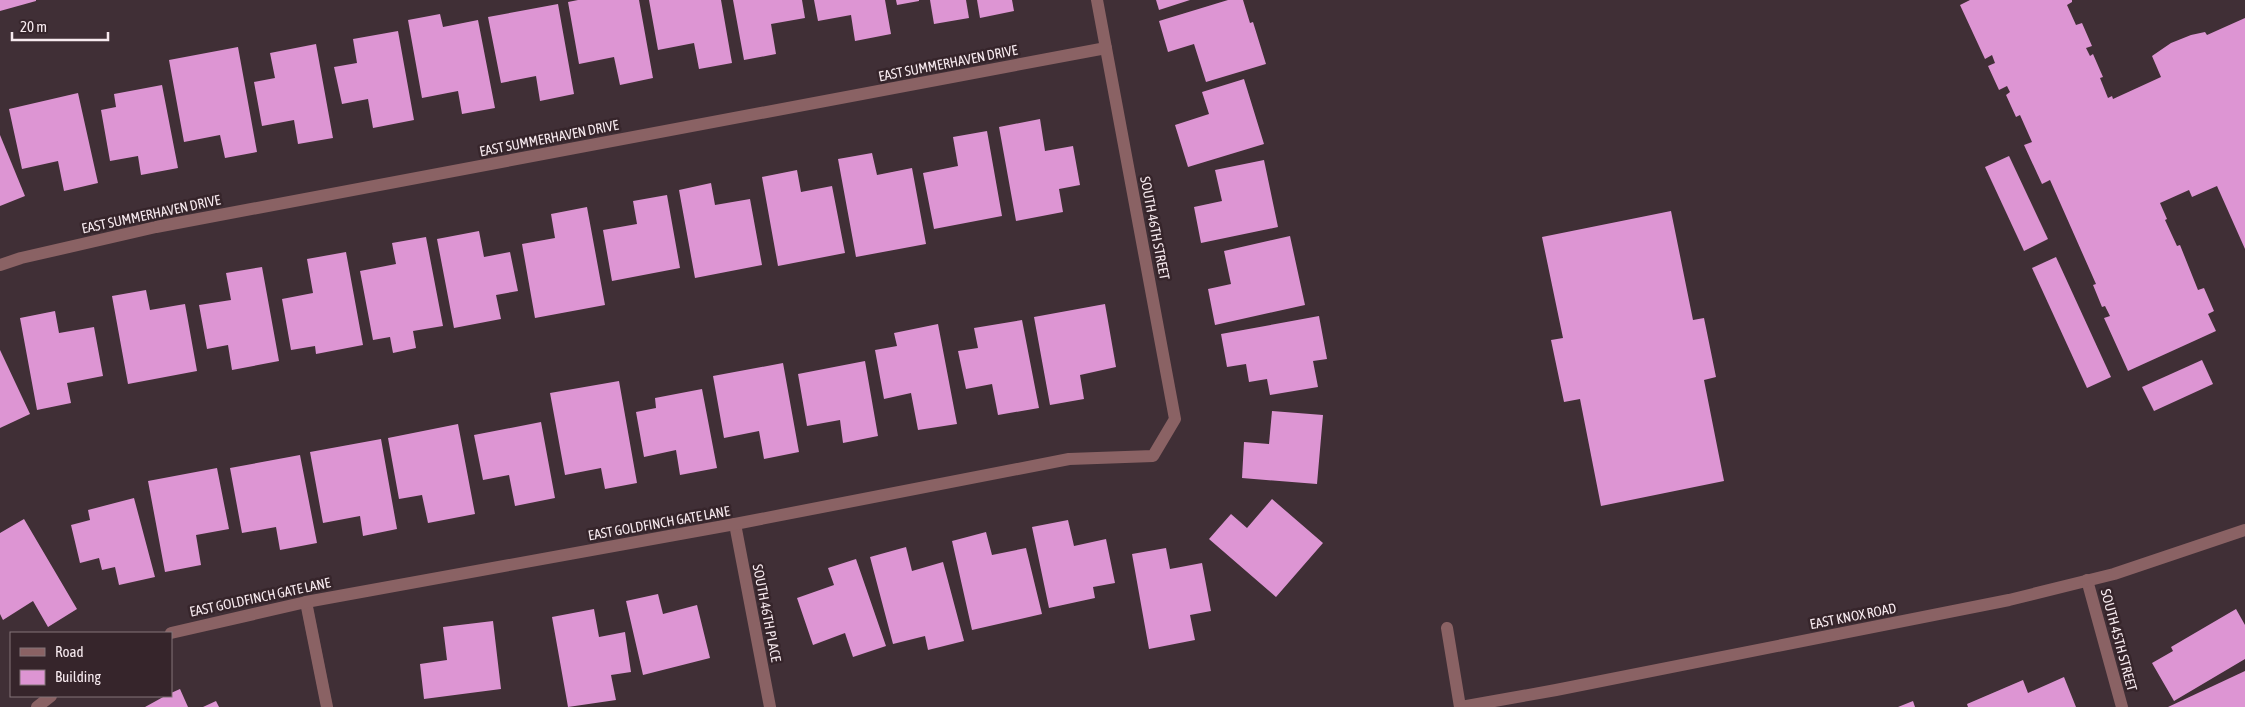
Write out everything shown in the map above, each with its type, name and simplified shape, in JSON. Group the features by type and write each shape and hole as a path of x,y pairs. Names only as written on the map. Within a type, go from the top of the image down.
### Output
{"street":[{"name":"SOUTH 46TH STREET","path":"1097,0 1175,419 1153,456"},
{"name":"EAST SUMMERHAVEN DRIVE","path":"0,265 21,258 156,227 1106,48"},
{"name":"EAST GOLDFINCH GATE LANE","path":"172,634 306,602 735,524 1069,459 1153,456"},
{"name":"SOUTH 46TH PLACE","path":"735,524 770,707"},
{"name":"EAST KNOX ROAD","path":"1460,707 2009,600 2114,574 2245,530"},
{"name":"SOUTH 45TH STREET","path":"2086,580 2122,707"},
{"path":"306,602 327,707"},
{"path":"1447,628 1460,707"},
{"path":"37,707 50,697"}],"building":[{"path":"0,0 36,0 36,1 0,11"},
{"path":"578,0 639,0 653,78 620,85 614,57 579,64 568,2"},
{"path":"649,0 721,0 732,63 699,69 694,43 658,50"},
{"path":"733,0 802,0 805,18 771,24 776,54 744,60"},
{"path":"814,0 885,0 891,34 855,41 851,15 818,21"},
{"path":"896,0 919,0 919,1 897,5"},
{"path":"930,0 966,0 969,18 934,24"},
{"path":"977,0 1012,0 1014,11 980,18"},
{"path":"1156,0 1190,0 1159,10"},
{"path":"1228,0 1243,0 1250,23 1253,22 1266,64 1206,82 1194,44 1168,52 1159,21"},
{"path":"1970,0 2072,0 2067,5 2076,25 2082,23 2092,46 2086,48 2090,56 2093,54 2103,77 2100,78 2108,98 2112,96 2113,99 2161,77 2152,56 2171,43 2191,35 2205,32 2207,35 2245,18 2245,249 2217,186 2192,197 2189,190 2160,203 2167,219 2165,220 2177,246 2180,245 2198,290 2204,288 2214,311 2208,314 2216,331 2128,371 2104,318 2110,316 2105,306 2102,307 2093,285 2096,284 2050,180 2042,184 2024,145 2032,142 2020,115 2016,117 2006,95 2010,92 2007,86 1999,90 1988,66 1995,63 1992,55 1985,59 1960,5"},
{"path":"558,4 574,94 540,101 536,76 501,83 488,17"},
{"path":"440,14 443,27 478,20 495,108 462,114 458,91 422,98 408,20"},
{"path":"398,31 414,120 373,128 368,99 342,104 334,67 357,63 353,39"},
{"path":"316,44 333,138 298,144 294,120 262,126 254,82 275,78 270,53"},
{"path":"238,47 257,152 225,158 220,135 184,142 169,60"},
{"path":"1244,79 1264,144 1188,167 1175,125 1209,114 1202,92"},
{"path":"162,85 178,168 141,175 138,156 110,161 101,110 116,107 114,94"},
{"path":"78,93 98,183 64,191 58,161 22,169 9,109"},
{"path":"1040,119 1045,151 1073,146 1080,185 1059,189 1063,212 1016,221 999,127"},
{"path":"987,131 1002,216 934,229 923,173 958,166 953,137"},
{"path":"0,135 25,196 0,206"},
{"path":"872,153 877,175 912,168 926,244 856,257 838,159"},
{"path":"2009,156 2048,239 2024,251 1985,167"},
{"path":"1264,160 1278,227 1201,243 1194,207 1222,201 1215,170"},
{"path":"797,170 801,192 832,186 845,253 778,266 762,177"},
{"path":"711,183 715,205 750,199 762,265 695,278 679,190"},
{"path":"667,195 680,268 612,281 603,230 637,224 633,201"},
{"path":"587,207 605,305 535,318 522,244 555,238 551,214"},
{"path":"1671,211 1693,320 1704,318 1716,377 1704,380 1724,481 1601,506 1580,399 1564,402 1551,340 1563,338 1542,237"},
{"path":"479,231 484,257 510,252 518,291 496,295 501,319 454,328 437,239"},
{"path":"1290,236 1305,305 1215,325 1208,289 1231,284 1224,251"},
{"path":"426,237 443,326 413,331 416,348 393,353 390,337 373,340 360,271 396,264 392,243"},
{"path":"346,252 363,345 316,354 315,346 291,350 282,299 313,293 307,259"},
{"path":"2056,257 2111,377 2087,388 2032,268"},
{"path":"262,267 279,361 232,370 228,345 207,349 199,305 231,300 226,273"},
{"path":"146,290 150,310 185,304 197,371 128,384 112,296"},
{"path":"1105,304 1116,367 1080,375 1084,399 1050,405 1034,317"},
{"path":"55,311 59,333 94,327 103,376 67,383 71,403 37,410 20,318"},
{"path":"1319,316 1327,359 1313,361 1318,387 1270,395 1267,379 1249,382 1246,364 1227,367 1221,334"},
{"path":"1022,320 1039,408 998,415 992,384 966,389 958,351 978,348 974,328"},
{"path":"938,324 957,424 918,430 911,393 884,399 875,350 897,346 894,333"},
{"path":"0,350 30,414 0,428"},
{"path":"2202,360 2213,384 2154,411 2142,387"},
{"path":"865,361 878,436 843,443 840,420 807,426 798,374"},
{"path":"783,363 799,452 764,459 759,431 724,438 713,376"},
{"path":"619,381 637,483 605,489 601,468 565,475 550,393"},
{"path":"702,389 717,468 680,475 676,450 644,457 636,412 656,408 655,398"},
{"path":"1272,411 1323,415 1317,484 1242,478 1244,442 1269,444"},
{"path":"541,422 555,498 515,506 509,475 483,480 474,435"},
{"path":"458,424 475,514 428,523 422,495 399,499 388,438"},
{"path":"381,439 397,529 363,536 360,516 323,523 310,452"},
{"path":"300,455 317,543 280,550 276,527 242,533 230,468"},
{"path":"217,468 229,529 196,535 201,565 165,572 148,481"},
{"path":"134,498 155,577 119,585 115,567 102,570 99,558 80,563 71,525 90,520 88,510"},
{"path":"1272,499 1323,543 1276,597 1209,539 1231,514 1247,528"},
{"path":"24,519 77,609 48,627 33,601 3,620 0,614 0,533"},
{"path":"1068,520 1074,546 1106,539 1115,583 1093,587 1095,598 1049,608 1032,527"},
{"path":"986,532 992,555 1026,548 1042,614 972,630 952,541"},
{"path":"906,547 912,571 943,562 964,641 928,650 925,636 893,644 870,557"},
{"path":"1166,548 1170,569 1202,563 1211,611 1190,615 1195,640 1149,649 1132,554"},
{"path":"856,559 886,646 853,657 845,633 813,645 797,598 834,585 828,568"},
{"path":"658,594 663,614 697,605 710,658 643,675 626,601"},
{"path":"594,609 599,637 625,632 631,672 611,675 616,700 568,707 552,617"},
{"path":"2236,609 2245,625 2245,659 2174,701 2152,663 2173,651 2171,647"},
{"path":"493,621 501,689 424,699 420,664 447,660 443,627"},
{"path":"2245,671 2245,707 2168,707"},
{"path":"2064,677 2076,707 1968,707 1967,704 2023,680 2028,693"},
{"path":"180,689 188,707 145,707 163,697 172,697 172,693"},
{"path":"216,701 219,707 203,707"},
{"path":"1913,701 1915,707 1898,707"}]}
